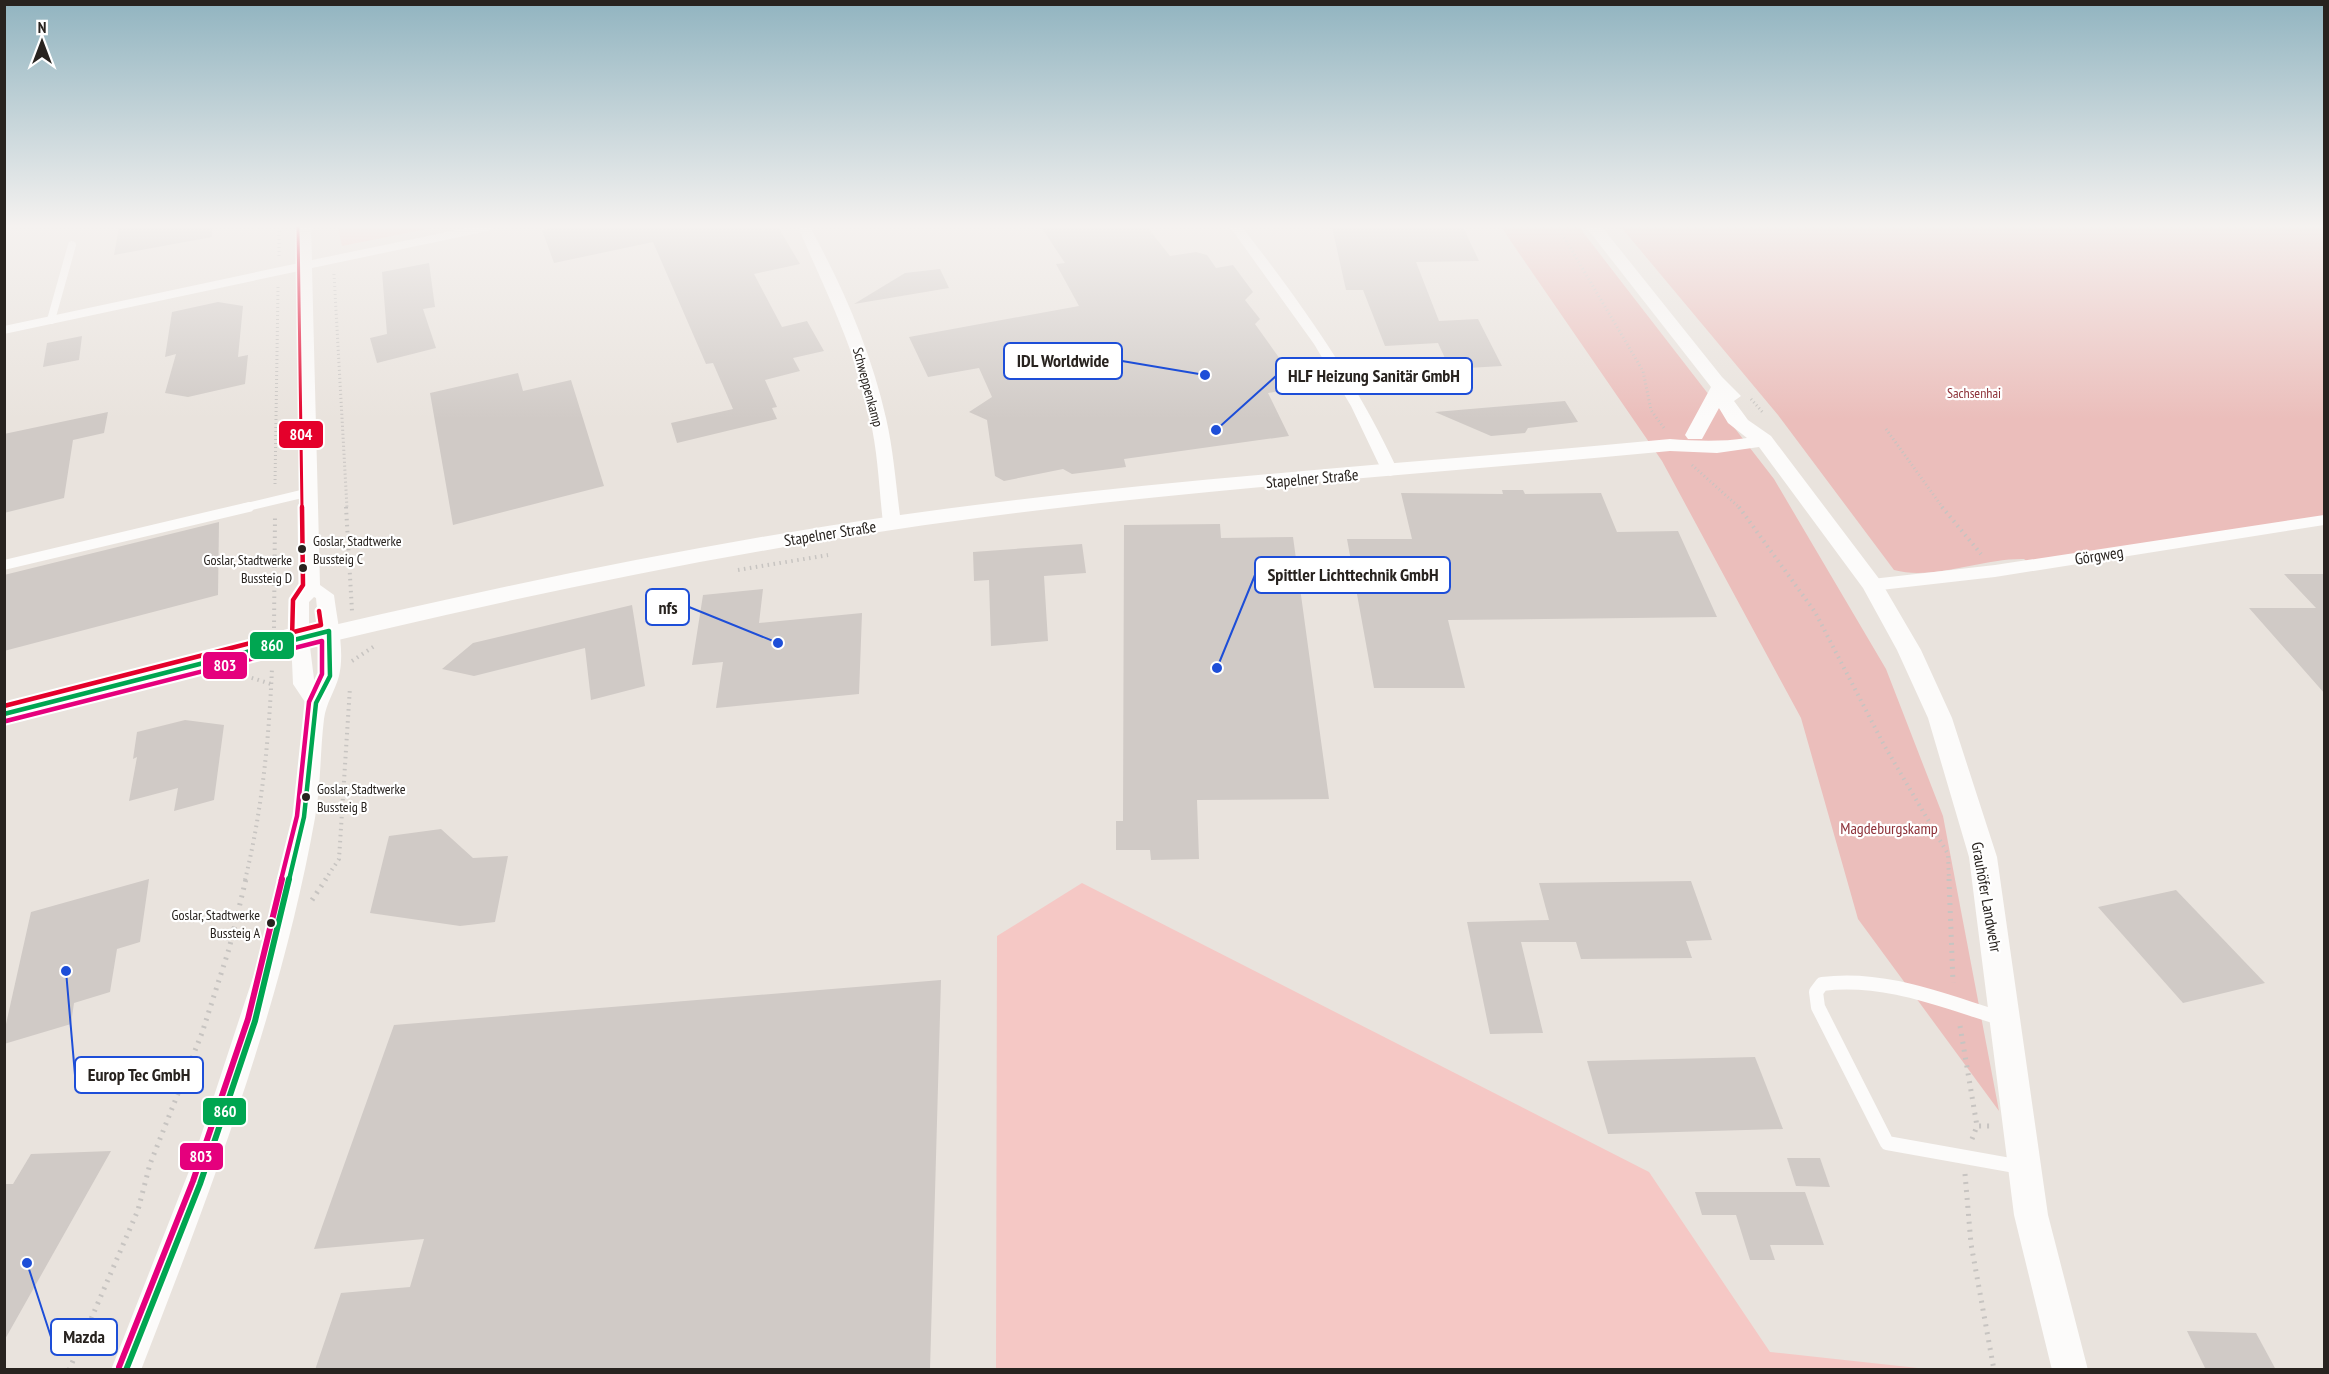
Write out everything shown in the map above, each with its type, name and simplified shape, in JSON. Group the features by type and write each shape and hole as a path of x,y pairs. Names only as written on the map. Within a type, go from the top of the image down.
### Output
{"street":[{"path":"4,330 172,291"},
{"path":"305,291 311,588 300,601 300,639 303,684 316,703"},
{"name":"Schweppenkamp","path":"836,291 862,361 878,421 892,523"},
{"path":"1283,291 1325,349 1378,444 1390,471"},
{"name":"Grauhöfer Landwehr","path":"1644,291 1720,387 1726,408 1743,427 1764,440 1872,585 1909,650 1940,718 1983,856 2031,1215 2070,1370"},
{"path":"1695,435 1720,387"},
{"name":"Stapelner Straße","path":"4,714 352,627 673,558 892,523 1214,487 1390,471 1695,435 1734,432 1764,440"},
{"name":"Stapelner Straße","path":"1668,438 1706,449 1739,447 1764,440"},
{"name":"Görgweg","path":"1872,585 1995,570 2325,520"},
{"path":"126,1370 200,1184 255,1021 280,927 304,817 316,703 330,676 325,595 311,588"}],"lane":[{"path":"51,320 59,291"},
{"path":"4,565 310,492"},
{"path":"2006,1020 1894,986 1863,980 1822,984 1816,992 1818,1007 1887,1143 2025,1168"}],"path":[{"path":"69,1370 138,1210 150,1164 202,1033 230,949 255,839 270,713 276,598 278,291"},
{"path":"335,291 352,662 380,643"},
{"path":"1598,291 1643,370 1651,410 1668,438 1738,505 1815,612 1884,745 1948,854 1953,987 1977,1126 1964,1156 1971,1244 1994,1370"},
{"path":"1744,390 1766,417"},
{"path":"1886,429 1951,519 1995,570"},
{"path":"732,572 836,554"},
{"path":"280,927 311,902 339,859 350,685"},
{"path":"1977,1126 2020,1124"}],"shaded area":[{"path":"1082,883 1649,1172 1770,1352 1927,1369 996,1369 997,936"}],"green space":[{"name":"Magdeburgskamp","path":"1545,291 1629,291 1774,479 1886,669 1943,816 1999,1111 1858,919 1801,718 1662,461"},
{"name":"Sachsenhai","path":"1675,291 2324,291 2324,517 2028,562 2024,559 2008,560 1941,571 1909,573 1894,570 1778,415"}],"building":[{"path":"384,291 433,291 435,307 423,309 436,348 377,363 370,338 387,334"},
{"path":"674,291 763,291 782,327 807,321 824,351 793,358 800,371 765,380 777,407 772,408 777,419 677,443 671,423 733,409 713,363 706,364"},
{"path":"875,291 930,291 854,304"},
{"path":"1071,291 1252,291 1245,300 1260,319 1255,324 1300,387 1268,393 1289,436 1124,459 1126,467 1072,474 1063,469 1004,481 995,476 987,420 969,412 992,397 979,368 928,377 909,337 1079,306"},
{"path":"1363,291 1427,291 1439,321 1478,319 1502,366 1450,369 1438,343 1385,346"},
{"path":"218,302 243,306 238,357 248,355 245,384 188,397 165,393 176,354 165,357 172,312"},
{"path":"82,336 79,360 43,367 47,343"},
{"path":"518,373 523,391 571,380 604,486 453,525 430,393"},
{"path":"1565,401 1578,422 1528,428 1525,433 1491,436 1435,412"},
{"path":"108,412 104,433 73,440 64,498 4,513 4,434"},
{"path":"1502,490 1523,490 1525,494 1601,493 1617,532 1678,531 1717,617 1448,620 1465,688 1374,688 1347,539 1412,539 1401,493 1503,494"},
{"path":"219,522 218,595 4,651 4,575"},
{"path":"1220,524 1221,538 1293,537 1329,799 1197,800 1199,859 1151,860 1150,850 1116,850 1116,821 1123,821 1124,525"},
{"path":"1082,544 1086,573 1044,576 1048,641 991,646 989,580 974,581 973,552"},
{"path":"2284,574 2325,574 2325,694 2249,608 2316,608"},
{"path":"763,589 759,623 862,613 859,694 716,708 723,662 692,665 703,595"},
{"path":"632,605 645,686 591,700 585,648 474,676 442,669 473,643"},
{"path":"185,720 224,725 214,800 174,811 178,788 129,801 137,757 133,759 137,732"},
{"path":"441,829 473,858 508,856 495,922 460,926 370,913 389,836"},
{"path":"149,879 140,942 117,949 110,992 74,1003 71,1024 4,1044 4,1033 31,912"},
{"path":"1691,881 1712,940 1686,941 1692,958 1581,959 1576,942 1521,942 1543,1033 1490,1034 1467,922 1549,920 1539,883"},
{"path":"2176,890 2265,983 2183,1003 2098,907"},
{"path":"941,980 930,1370 315,1370 341,1293 410,1287 424,1239 314,1249 394,1025"},
{"path":"1755,1057 1783,1129 1608,1134 1587,1061"},
{"path":"111,1151 4,1341 4,1184 13,1184 31,1154"},
{"path":"1787,1158 1820,1158 1830,1187 1796,1186"},
{"path":"1695,1192 1805,1192 1824,1245 1770,1245 1775,1260 1750,1260 1736,1215 1702,1215"},
{"path":"2187,1331 2256,1333 2276,1370 2206,1370"}],"transit line":[{"name":"804","path":"292,639 293,600 303,585 299,291"},
{"name":"804","path":"4,706 321,625 319,611"},
{"name":"860","path":"4,714 329,631 330,676 316,703 304,817 255,1021 200,1184 126,1370"},
{"name":"803","path":"6,721 322,641 322,674 309,702 297,816 248,1019 193,1181 119,1367"}],"place":[{"name":"IDL Worldwide","path":"1205,375"},
{"name":"HLF Heizung Sanitär GmbH","path":"1216,430"},
{"name":"Goslar, Stadtwerke Bussteig C","path":"302,549"},
{"name":"Goslar, Stadtwerke Bussteig D","path":"303,568"},
{"name":"nfs","path":"778,643"},
{"name":"Spittler Lichttechnik GmbH","path":"1217,668"},
{"name":"Goslar, Stadtwerke Bussteig B","path":"306,797"},
{"name":"Goslar, Stadtwerke Bussteig A","path":"271,923"},
{"name":"Europ Tec GmbH","path":"66,971"},
{"name":"Mazda","path":"27,1263"}]}
